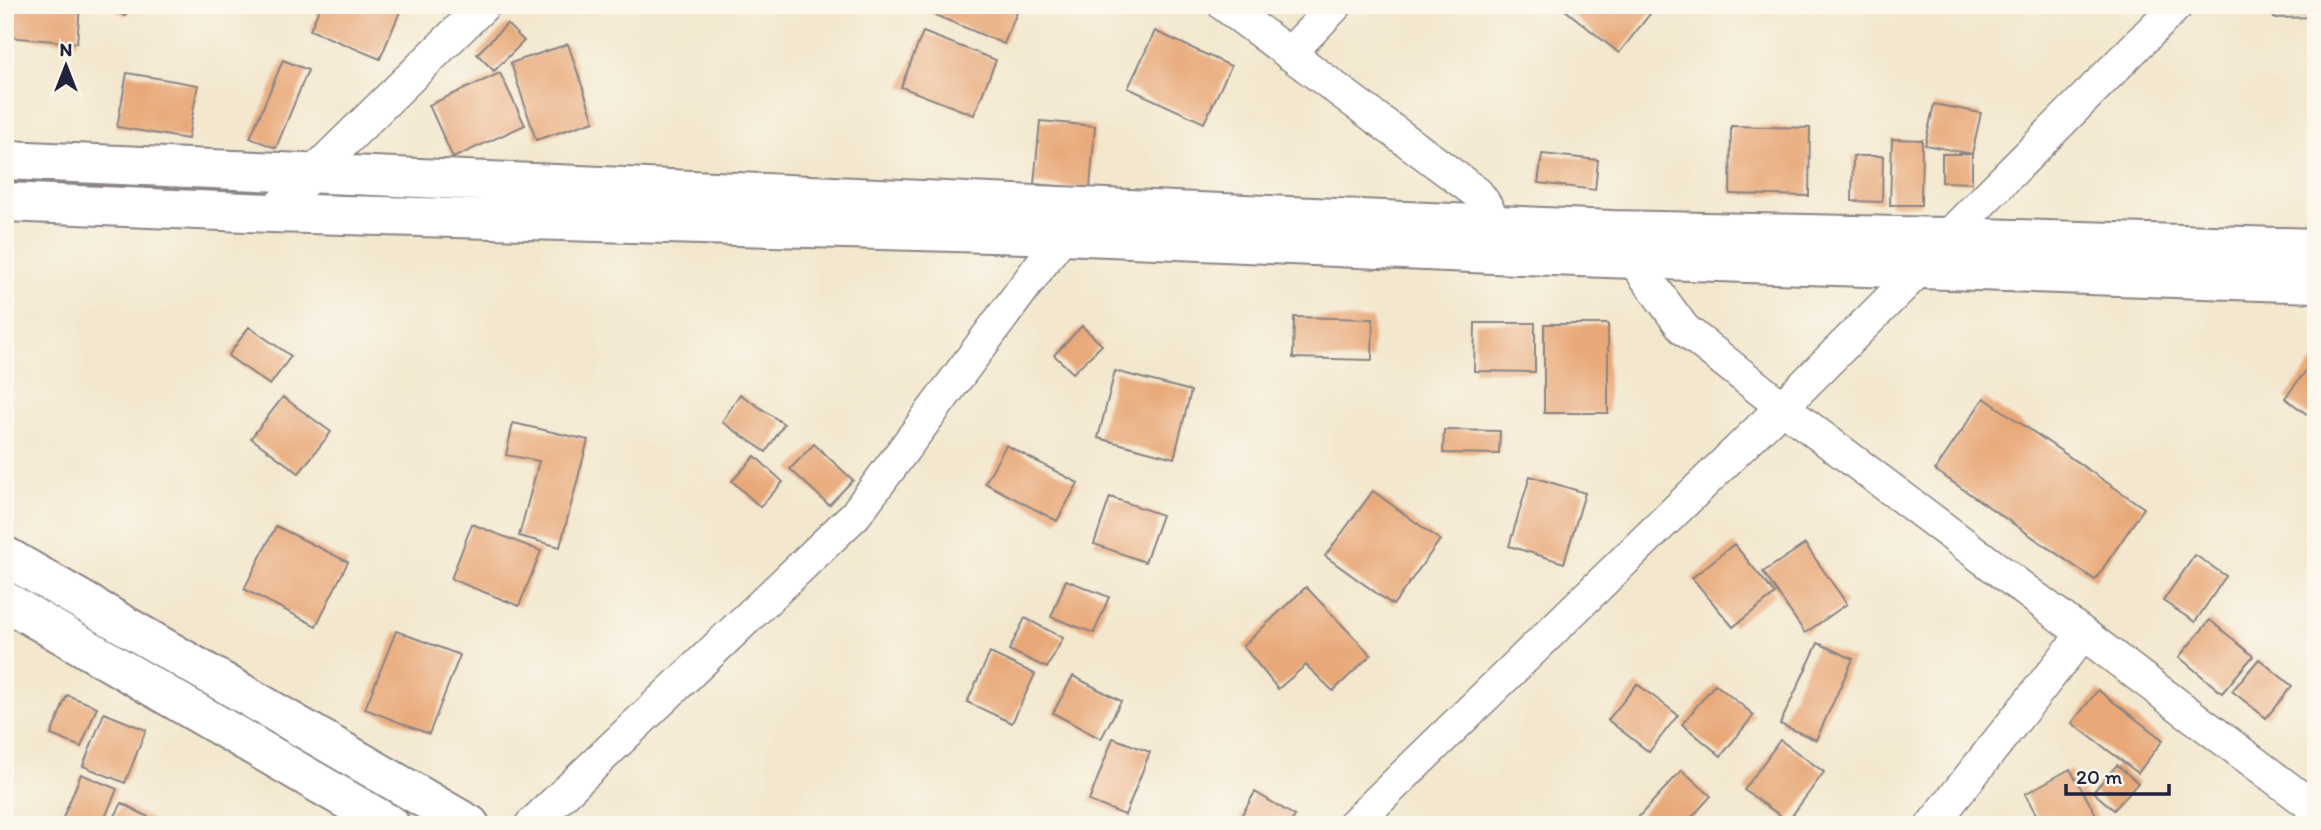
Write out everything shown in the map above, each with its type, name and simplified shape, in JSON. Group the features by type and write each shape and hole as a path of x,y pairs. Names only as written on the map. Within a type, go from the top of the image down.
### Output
{"main road":[{"path":"5,160 313,173 1621,244 1921,268 2316,283"},
{"path":"5,202 1063,235 1493,239"},
{"path":"1621,244 1947,237 2316,248"},
{"path":"5,556 470,825"},
{"path":"5,601 390,825"}],"street":[{"path":"272,212 484,5"},
{"path":"1224,5 1477,193 1488,207 1493,239"},
{"path":"1289,54 1336,5"},
{"path":"1353,825 1782,407 2177,5"},
{"path":"531,825 855,515 1063,235"},
{"path":"1621,244 1684,329 1782,407 2316,809"},
{"path":"1932,825 2083,634"}],"building":[{"path":"10,5 80,5 77,43 7,37"},
{"path":"108,5 132,5 125,16"},
{"path":"321,5 403,5 380,59 310,30"},
{"path":"934,5 1020,5 1004,44 930,13"},
{"path":"1559,5 1657,5 1619,53"},
{"path":"2275,5 2316,5 2316,17 2274,18"},
{"path":"507,24 524,41 494,71 477,54"},
{"path":"1155,31 1231,66 1204,123 1128,88"},
{"path":"923,32 996,60 974,115 901,87"},
{"path":"568,44 594,121 536,140 511,63"},
{"path":"283,60 308,70 276,148 250,138"},
{"path":"127,73 198,85 188,139 117,127"},
{"path":"500,73 525,125 453,158 429,105"},
{"path":"1934,104 1981,113 1972,154 1925,145"},
{"path":"1040,121 1095,126 1090,189 1034,184"},
{"path":"1731,126 1810,128 1809,196 1730,194"},
{"path":"1892,139 1922,140 1921,205 1890,205"},
{"path":"1542,154 1598,160 1595,190 1538,183"},
{"path":"1942,154 1972,154 1972,183 1942,182"},
{"path":"1853,156 1883,156 1882,202 1852,201"},
{"path":"1294,317 1373,319 1372,360 1293,358"},
{"path":"1475,323 1535,323 1535,372 1474,371"},
{"path":"1544,324 1608,324 1608,413 1544,413"},
{"path":"1082,326 1102,345 1073,373 1054,355"},
{"path":"249,327 291,356 270,385 228,356"},
{"path":"2316,358 2316,421 2285,398"},
{"path":"1115,371 1191,391 1174,458 1098,438"},
{"path":"740,394 784,424 766,452 722,422"},
{"path":"283,397 331,432 299,473 251,438"},
{"path":"1984,398 2144,508 2095,580 1935,470"},
{"path":"513,423 588,440 560,547 519,536 539,461 506,455"},
{"path":"1444,430 1500,431 1499,454 1443,453"},
{"path":"814,444 853,480 829,505 790,469"},
{"path":"1006,445 1078,483 1057,521 985,483"},
{"path":"755,456 783,482 760,507 732,481"},
{"path":"1530,476 1585,493 1564,563 1509,546"},
{"path":"1373,491 1440,540 1393,605 1325,556"},
{"path":"1110,497 1162,515 1145,562 1094,544"},
{"path":"472,524 541,551 519,606 451,579"},
{"path":"276,526 348,562 316,626 244,589"},
{"path":"1734,544 1775,594 1733,627 1692,578"},
{"path":"1805,544 1847,604 1805,633 1763,572"},
{"path":"2195,555 2226,576 2195,622 2163,601"},
{"path":"1066,580 1109,597 1094,633 1051,617"},
{"path":"1306,587 1371,655 1333,691 1306,665 1278,689 1243,646"},
{"path":"1025,618 1063,638 1047,668 1009,650"},
{"path":"2210,620 2253,656 2222,693 2179,657"},
{"path":"396,631 460,655 429,734 365,709"},
{"path":"1818,643 1853,659 1816,740 1780,724"},
{"path":"990,653 1035,674 1012,723 967,702"},
{"path":"2259,659 2292,686 2266,718 2232,691"},
{"path":"1073,676 1121,701 1101,739 1053,713"},
{"path":"1637,684 1678,715 1649,752 1608,720"},
{"path":"1715,684 1754,715 1721,756 1682,724"},
{"path":"2098,690 2163,740 2138,773 2072,723"},
{"path":"67,695 97,707 81,747 51,735"},
{"path":"104,713 146,730 125,783 83,766"},
{"path":"1113,738 1150,752 1125,815 1089,801"},
{"path":"1780,740 1824,772 1788,821 1744,790"},
{"path":"2117,765 2138,783 2114,810 2093,792"},
{"path":"2070,769 2098,818 2087,825 2042,825 2025,794"},
{"path":"1682,770 1711,796 1685,825 1631,825"},
{"path":"81,774 117,789 102,825 60,825"},
{"path":"1255,792 1295,816 1289,825 1236,825"},
{"path":"122,803 163,825 110,825"}]}
